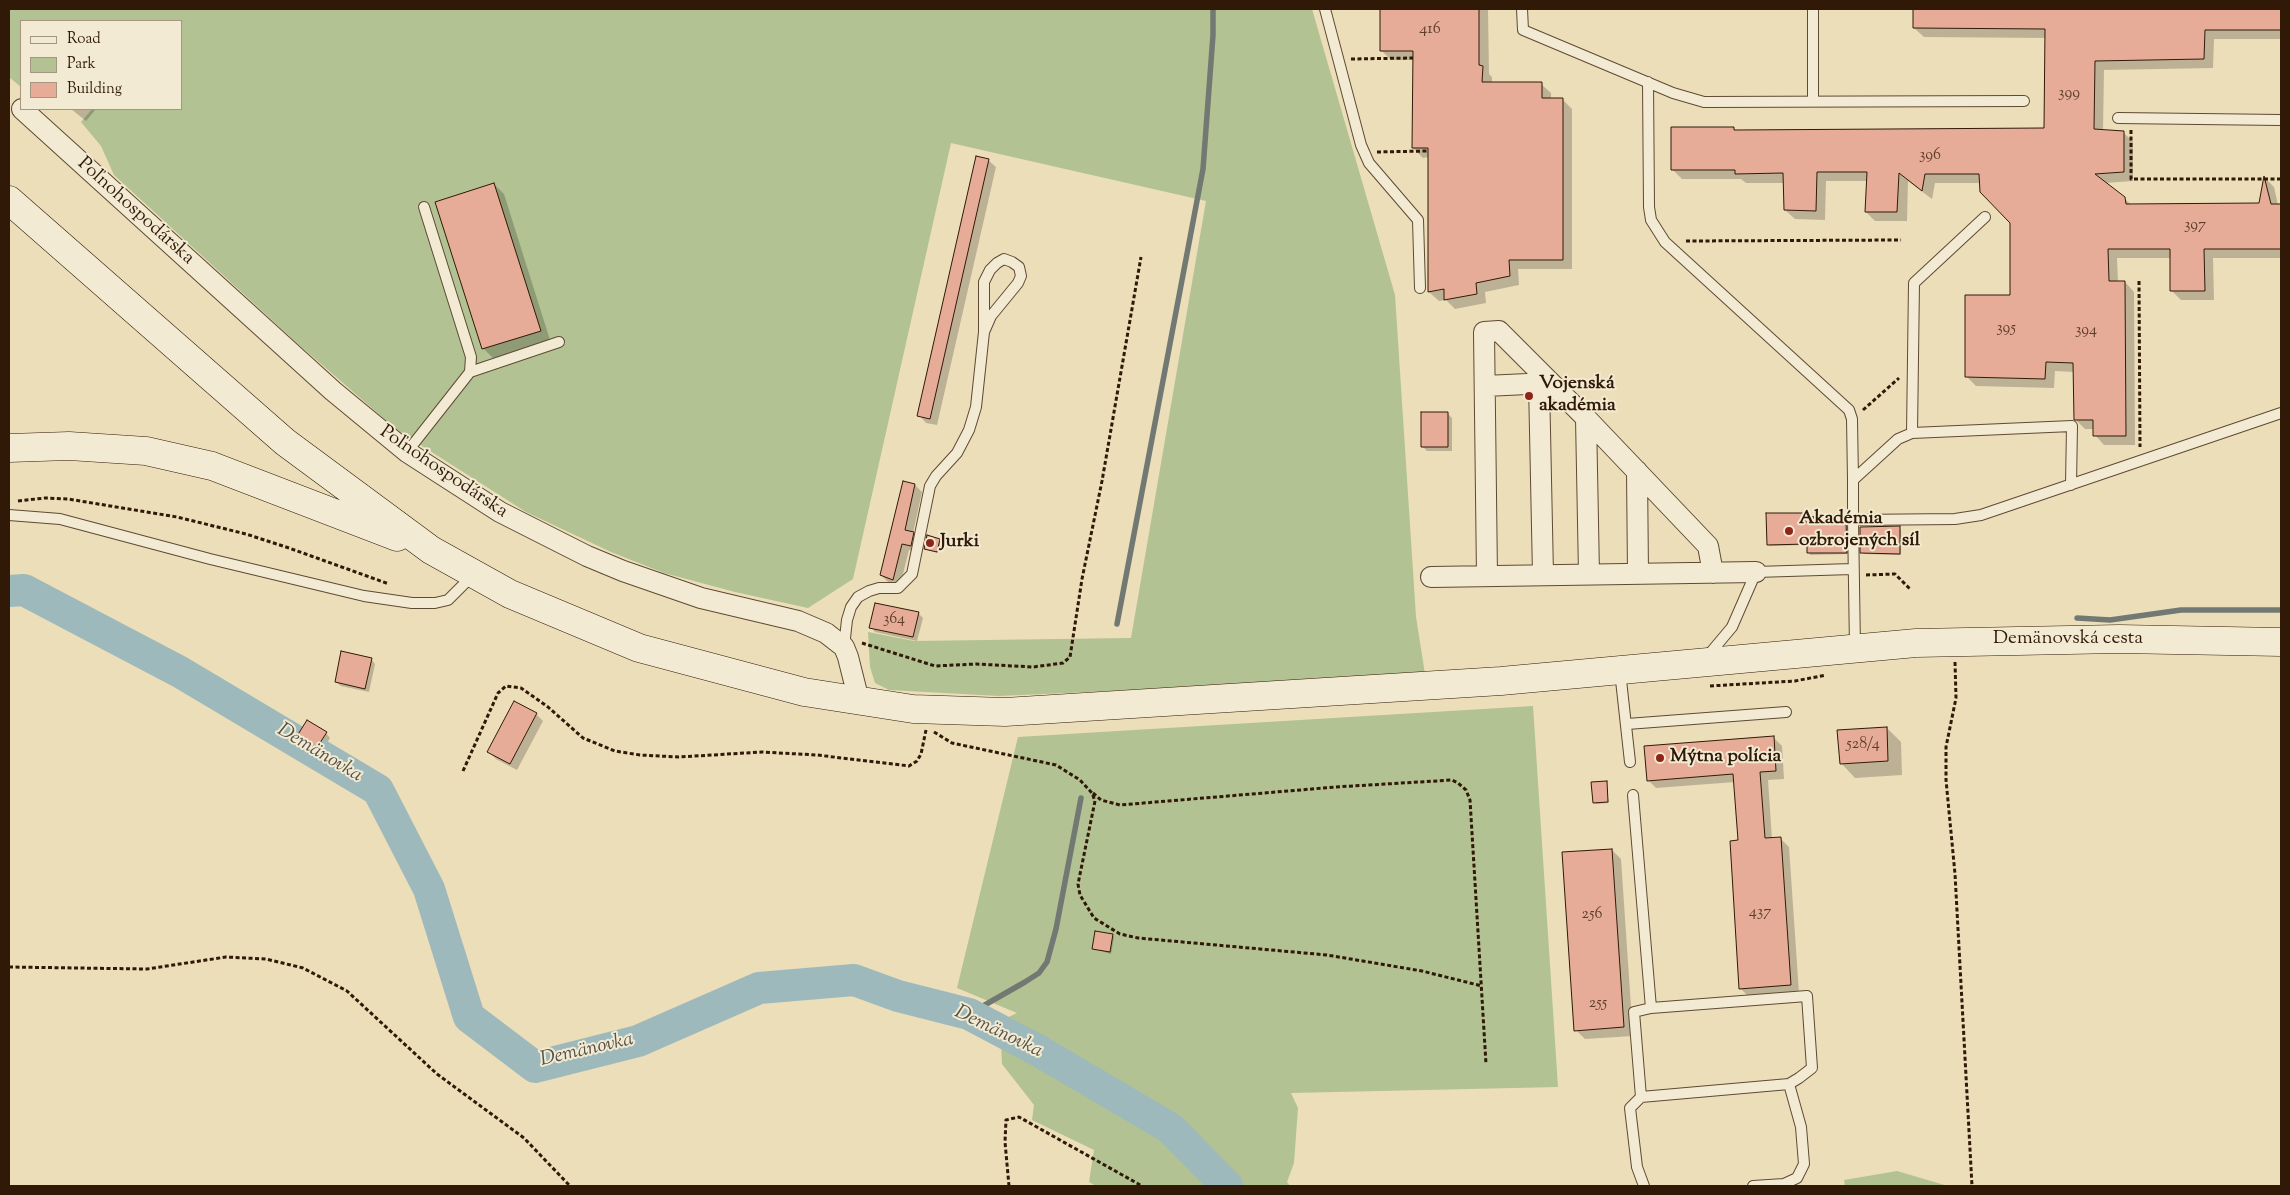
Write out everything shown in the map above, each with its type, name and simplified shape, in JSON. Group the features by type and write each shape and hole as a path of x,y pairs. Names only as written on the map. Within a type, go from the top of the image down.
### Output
{"main road":[{"path":"9,200 285,442 431,550"},
{"path":"9,448 69,446 146,451 212,466 431,550"},
{"name":"Demänovská cesta","path":"431,550 473,575 549,611 639,648 752,680 859,701 913,709 964,711 1071,709 1501,682 1855,648 1953,642 2120,639 2281,642"}],"street":[{"name":"Poľnohospodárska","path":"9,97 20,107"},
{"name":"Poľnohospodárska","path":"23,110 333,391 407,452 500,512 587,556 622,571 701,598 798,621 844,642"},
{"path":"1487,576 1484,332 1499,331 1544,383 1586,418 1708,546 1712,573"},
{"path":"1485,386 1544,383"},
{"path":"1543,575 1544,383"},
{"path":"1586,418 1589,574"},
{"path":"1638,471 1638,574"},
{"path":"1430,577 1756,572"},
{"path":"844,642 859,701"}],"lane":[{"path":"1325,9 1364,152 1369,163 1418,220 1420,288"},
{"path":"1522,9 1522,30 1673,93 1704,102 1813,100 2024,101"},
{"path":"1813,9 1813,100"},
{"path":"1648,82 1649,207 1651,220 1665,242 1844,404 1852,419 1855,648"},
{"path":"2118,118 2281,120"},
{"path":"424,207 471,356 470,372"},
{"path":"1912,433 1911,368 1914,283 1985,217"},
{"path":"844,642 851,607 858,597 869,591 898,588 912,574 930,486 936,476 957,453 969,430 976,407 984,332 984,282 990,270 1004,259 1019,267 1020,276 1018,283 991,316 984,332"},
{"path":"407,452 470,372 559,342"},
{"path":"1853,520 1969,517 2071,485 2281,413"},
{"path":"1853,480 1898,439 1912,433 2072,426 2071,485"},
{"path":"9,515 60,519 333,589 412,603 435,603 448,600 473,575"},
{"path":"1702,662 1732,626 1756,572 1853,572"},
{"path":"1620,671 1630,762"},
{"path":"1627,724 1786,712"},
{"path":"1633,795 1650,1008"},
{"path":"1641,1097 1634,1012 1650,1008 1807,996 1812,1068 1789,1084 1641,1097 1630,1108 1637,1167 1644,1186"},
{"path":"1753,1186 1784,1184 1798,1178 1804,1164 1801,1127 1789,1084"}],"path":[{"path":"1338,59 1413,58"},
{"path":"2131,119 2131,179 2281,179"},
{"path":"1364,152 1428,151"},
{"path":"1665,242 1901,240"},
{"path":"844,642 935,666 976,664 1033,667 1063,663 1070,657 1082,579 1102,480 1141,258"},
{"path":"2139,281 2140,460"},
{"path":"1852,419 1911,368"},
{"path":"16,501 45,498 68,499 177,517 246,534 391,585 404,592 412,603"},
{"path":"1805,518 1839,518 1839,509"},
{"path":"1853,572 1895,574 1910,589"},
{"path":"1953,642 1956,698 1946,747 1946,780 1955,874 1972,1186"},
{"path":"463,771 498,693 506,686 521,688 548,707 583,738 615,751 679,757 762,752 817,755 909,766 917,761 921,754 927,728 952,743 1056,764 1080,780 1101,800 1120,805 1336,787 1452,780 1466,790 1470,800 1486,1064"},
{"path":"1092,792 1096,801 1078,884 1080,894 1094,918 1120,934 1138,938 1327,955 1422,971 1482,986"},
{"path":"9,967 147,969 226,957 266,959 303,968 346,991 437,1074 524,1138 570,1186"},
{"path":"1009,1186 1006,1120 1019,1117 1142,1186"}],"green space":[{"path":"9,9 1312,9 1395,295 1416,617 1425,674 1267,684 999,696 889,690 875,683 870,667 868,632 914,641 1131,638 1206,201 951,143 853,579 808,608 735,592 664,573 611,552 526,512 397,430 297,343 114,175 101,146 81,122 91,110 182,110 182,20 20,20 20,86 9,77"},
{"path":"1533,706 1558,1087 1291,1093 1298,1108 1294,1163 1287,1182 1290,1186 1096,1186 1089,1182 1094,1150 1032,1120 1034,1105 1002,1064 1000,1021 1017,1013 957,988 1018,737"},
{"path":"1897,1171 1948,1186 1845,1186 1844,1180"}],"building":[{"path":"1380,9 1479,9 1479,65 1483,66 1482,82 1542,82 1542,98 1563,98 1563,260 1509,260 1510,276 1476,283 1477,294 1444,300 1444,289 1428,292 1428,148 1412,148 1413,51 1380,51"},
{"path":"1913,9 2281,9 2281,30 2205,30 2204,59 2095,61 2094,129 2124,131 2124,172 2095,174 2125,197 2126,204 2259,203 2264,176 2271,204 2281,204 2281,249 2204,249 2205,291 2170,291 2170,249 2108,249 2109,281 2125,281 2126,436 2093,436 2093,420 2074,420 2073,363 2046,362 2045,379 1965,377 1965,295 2010,295 2010,223 1980,192 1979,174 1925,174 1922,191 1899,173 1897,212 1865,212 1867,172 1817,172 1816,211 1784,210 1783,173 1735,174 1735,170 1671,170 1671,127 1734,127 1734,130 2044,128 2045,29 1913,28"},
{"path":"976,156 989,159 930,419 917,416"},
{"path":"494,183 541,331 482,349 435,202"},
{"path":"1421,412 1448,412 1448,447 1421,447"},
{"path":"903,481 915,484 905,530 914,532 911,546 902,544 893,580 880,575"},
{"path":"1766,513 1805,513 1805,522 1846,522 1847,553 1807,553 1807,544 1767,545"},
{"path":"1900,526 1900,554 1860,553 1860,527"},
{"path":"927,535 940,539 937,552 924,549"},
{"path":"875,603 919,612 913,637 869,628"},
{"path":"341,651 372,658 365,689 335,682"},
{"path":"514,701 537,713 510,764 487,752"},
{"path":"307,720 327,732 316,749 297,736"},
{"path":"1887,727 1888,761 1840,764 1837,730"},
{"path":"1774,736 1776,771 1760,772 1765,838 1781,837 1791,985 1739,989 1730,841 1738,840 1733,774 1647,781 1644,746"},
{"path":"1607,781 1608,802 1593,803 1591,782"},
{"path":"1612,849 1624,1027 1574,1031 1562,852"},
{"path":"1095,931 1113,934 1110,952 1092,949"}],"waterway":[{"path":"1117,624 1203,169 1213,35 1213,9"},
{"name":"Demänovka","path":"9,591 24,590 180,672 378,790 429,889 469,1017 535,1067 638,1041 759,988 854,980 898,996 969,1014 1039,1051 1170,1128 1227,1186"},
{"path":"2077,618 2110,620 2181,610 2281,610"},
{"path":"969,1014 1039,973 1047,962 1056,929 1081,798"}],"place":[{"name":"Vojenská akadémia","path":"1529,396"},
{"name":"Akadémia ozbrojených síl","path":"1789,531"},
{"name":"Jurki","path":"930,543"},
{"name":"Mýtna polícia","path":"1660,758"}]}
